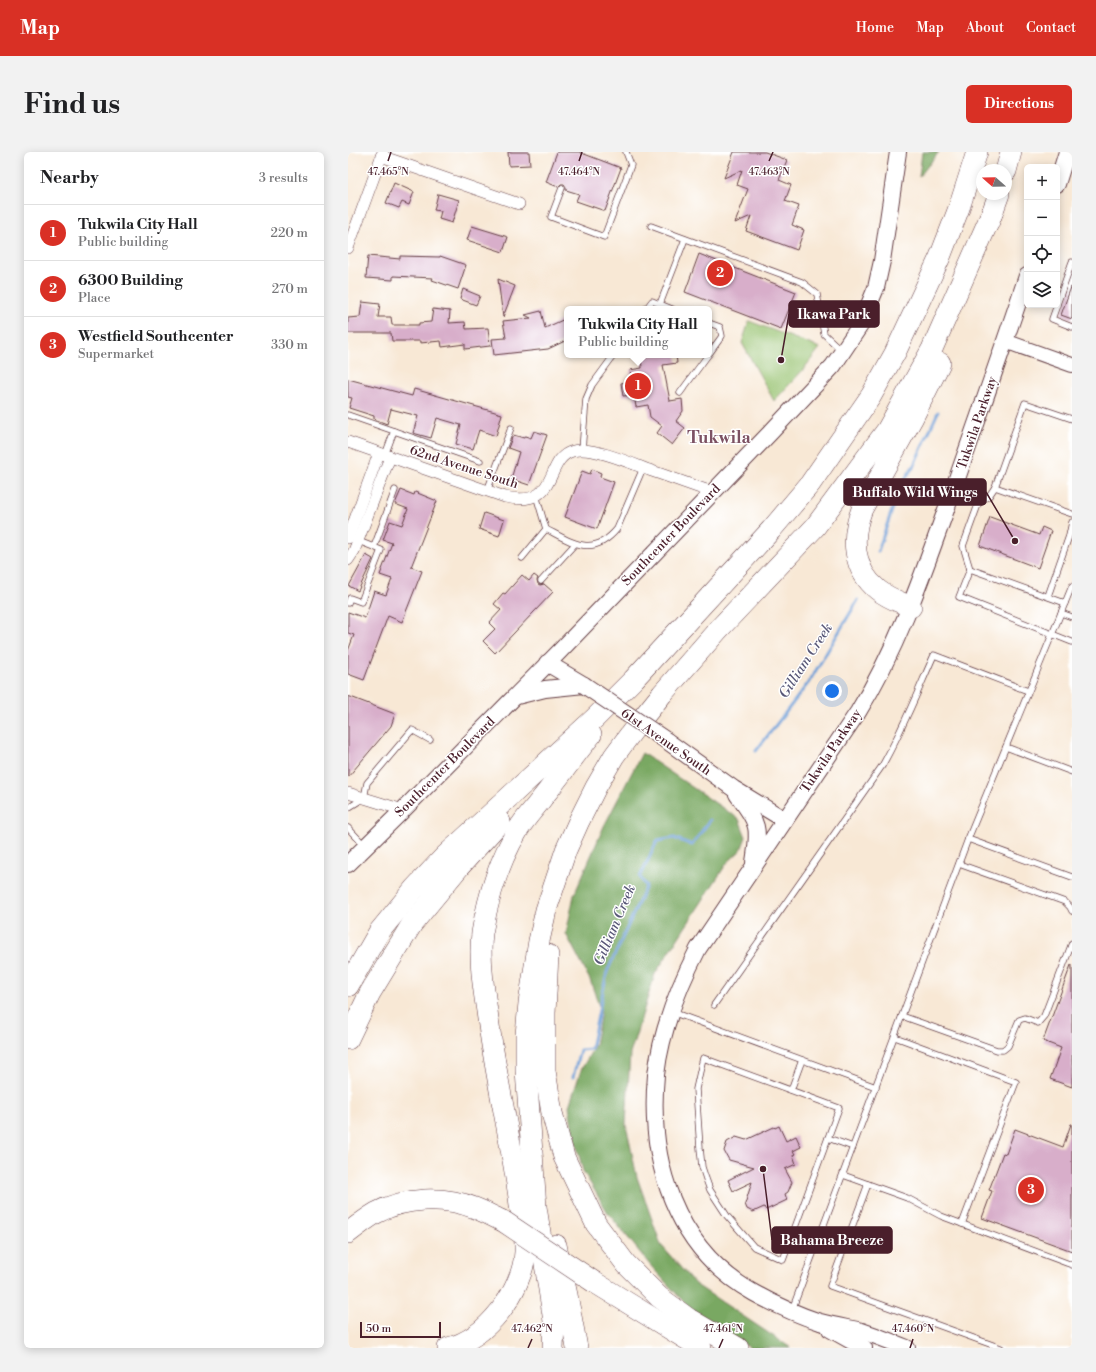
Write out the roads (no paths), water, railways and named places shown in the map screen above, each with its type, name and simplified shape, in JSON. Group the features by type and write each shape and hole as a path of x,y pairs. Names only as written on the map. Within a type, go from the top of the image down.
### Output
{"highway":[{"path":"348,986 379,932 415,888 445,856 595,718 633,680 771,530 810,484 867,402 895,353 940,257 959,208 977,152"},
{"path":"1008,164 1011,152"},
{"path":"911,607 878,590 868,579 861,567 855,546 855,535 858,520 868,498 912,419 944,355 996,203"},
{"path":"553,1348 554,1321 536,1207 526,1071 526,1035 533,971 546,910 558,872 579,821 614,756 637,724 717,632 815,527 887,430 932,349 996,203"},
{"path":"448,1348 458,1346 474,1337 500,1312 517,1284 523,1268 525,1251 515,1168 490,1039 482,975 482,935 490,895 501,864 518,829 633,680"},
{"path":"348,1039 370,993 412,924 459,868 595,718"},
{"path":"637,724 582,841 563,895 547,959 545,1071 552,1114 564,1157 596,1224 622,1259 644,1283 675,1310 738,1348"},
{"path":"531,1134 567,1295 577,1348"},
{"path":"348,1233 376,1213 411,1202 442,1200 475,1208 503,1221 594,1282 666,1328 701,1348"}],"main road":[{"name":"Southcenter Boulevard","path":"348,864 514,697 820,382 843,352 861,324 876,288 882,261 898,152"},
{"path":"1060,174 1067,152"},
{"name":"Tukwila Parkway","path":"820,1322 753,1293 735,1282 705,1255 690,1236 678,1215 669,1194 662,1169 658,1142 655,1109 656,1074 662,1041 685,974 698,949 873,687 896,641 911,607 1006,341 1024,285"},
{"name":"61st Avenue South","path":"547,663 584,685 734,789 785,820"},
{"path":"514,697 545,689 584,685"},
{"path":"734,789 753,816 757,828 758,840 753,867"},
{"path":"820,1322 864,1348"},
{"path":"820,1322 862,1332 907,1348"}],"street":[{"path":"348,248 382,154 519,204"},
{"path":"1006,341 1072,365"},
{"name":"62nd Avenue South","path":"348,442 487,491 514,499 530,498 536,495"},
{"path":"536,495 544,490 561,459 571,452 582,450 602,454 712,492"},
{"path":"348,560 354,551 351,539 385,455"},
{"path":"348,793 403,810"}],"lane":[{"path":"562,188 551,217 604,237 631,165 626,152"},
{"path":"651,226 802,282 810,287 817,294 824,334 843,352"},
{"path":"660,304 685,239"},
{"path":"1060,296 1072,262"},
{"path":"648,306 652,301 665,306"},
{"path":"1056,308 1052,319 1072,327"},
{"path":"712,324 720,327 722,336 712,350"},
{"path":"582,450 586,399 592,385 612,358"},
{"path":"680,393 706,358"},
{"path":"1072,419 1025,403 995,487 989,496 979,502 963,546 970,569 959,597 1072,642"},
{"path":"348,415 480,461"},
{"path":"487,491 511,428"},
{"path":"385,455 394,431"},
{"path":"536,495 546,529 575,544 591,546 611,536 617,529 643,468"},
{"path":"995,487 1072,514"},
{"path":"374,547 395,490"},
{"path":"1048,596 1069,536 1072,522"},
{"path":"522,558 546,529"},
{"path":"348,603 350,598 361,602 381,550 351,539"},
{"path":"541,581 575,544"},
{"path":"970,569 1065,603"},
{"path":"792,1311 968,839 1028,691 1071,591"},
{"path":"1061,612 1072,617"},
{"path":"714,1005 882,766 900,731 934,655 1028,691"},
{"path":"348,808 364,798 367,783 412,730 430,740"},
{"path":"1006,747 1072,772"},
{"path":"348,828 366,846"},
{"path":"968,839 1072,877"},
{"path":"959,864 1065,902 1072,911"},
{"path":"902,1016 997,1050 1003,1050 1008,1046 1019,1020 1025,1018 1038,1023 1044,1016 1072,943"},
{"path":"671,1012 876,1087"},
{"path":"895,1037 1016,1082 962,1224"},
{"path":"703,1058 791,1090 839,1108 783,1260 754,1247 727,1216 710,1190 702,1167 696,1089 703,1058"},
{"path":"791,1090 802,1060"},
{"path":"828,1138 853,1147"},
{"path":"843,1175 907,1198 941,1216 1072,1265"},
{"path":"868,1184 830,1286 1001,1348"},
{"path":"794,1230 818,1241"}],"waterway":[{"name":"Gilliam Creek","path":"878,551 900,487 914,465 938,412"},
{"name":"Gilliam Creek","path":"756,751 809,682 858,600"},
{"name":"Gilliam Creek","path":"573,1077 580,1050 591,1049 607,972 646,886 640,877 657,841 674,838 692,845 710,820"}],"place":[{"name":"6300 Building","path":"720,273"},
{"name":"Ikawa Park","path":"781,360"},
{"name":"Tukwila City Hall","path":"638,386"},
{"name":"Buffalo Wild Wings","path":"1015,541"},
{"name":"Bahama Breeze","path":"763,1169"},
{"name":"Westfield Southcenter","path":"1031,1190"}],"district":[{"name":"Tukwila","path":"719,438"}]}
